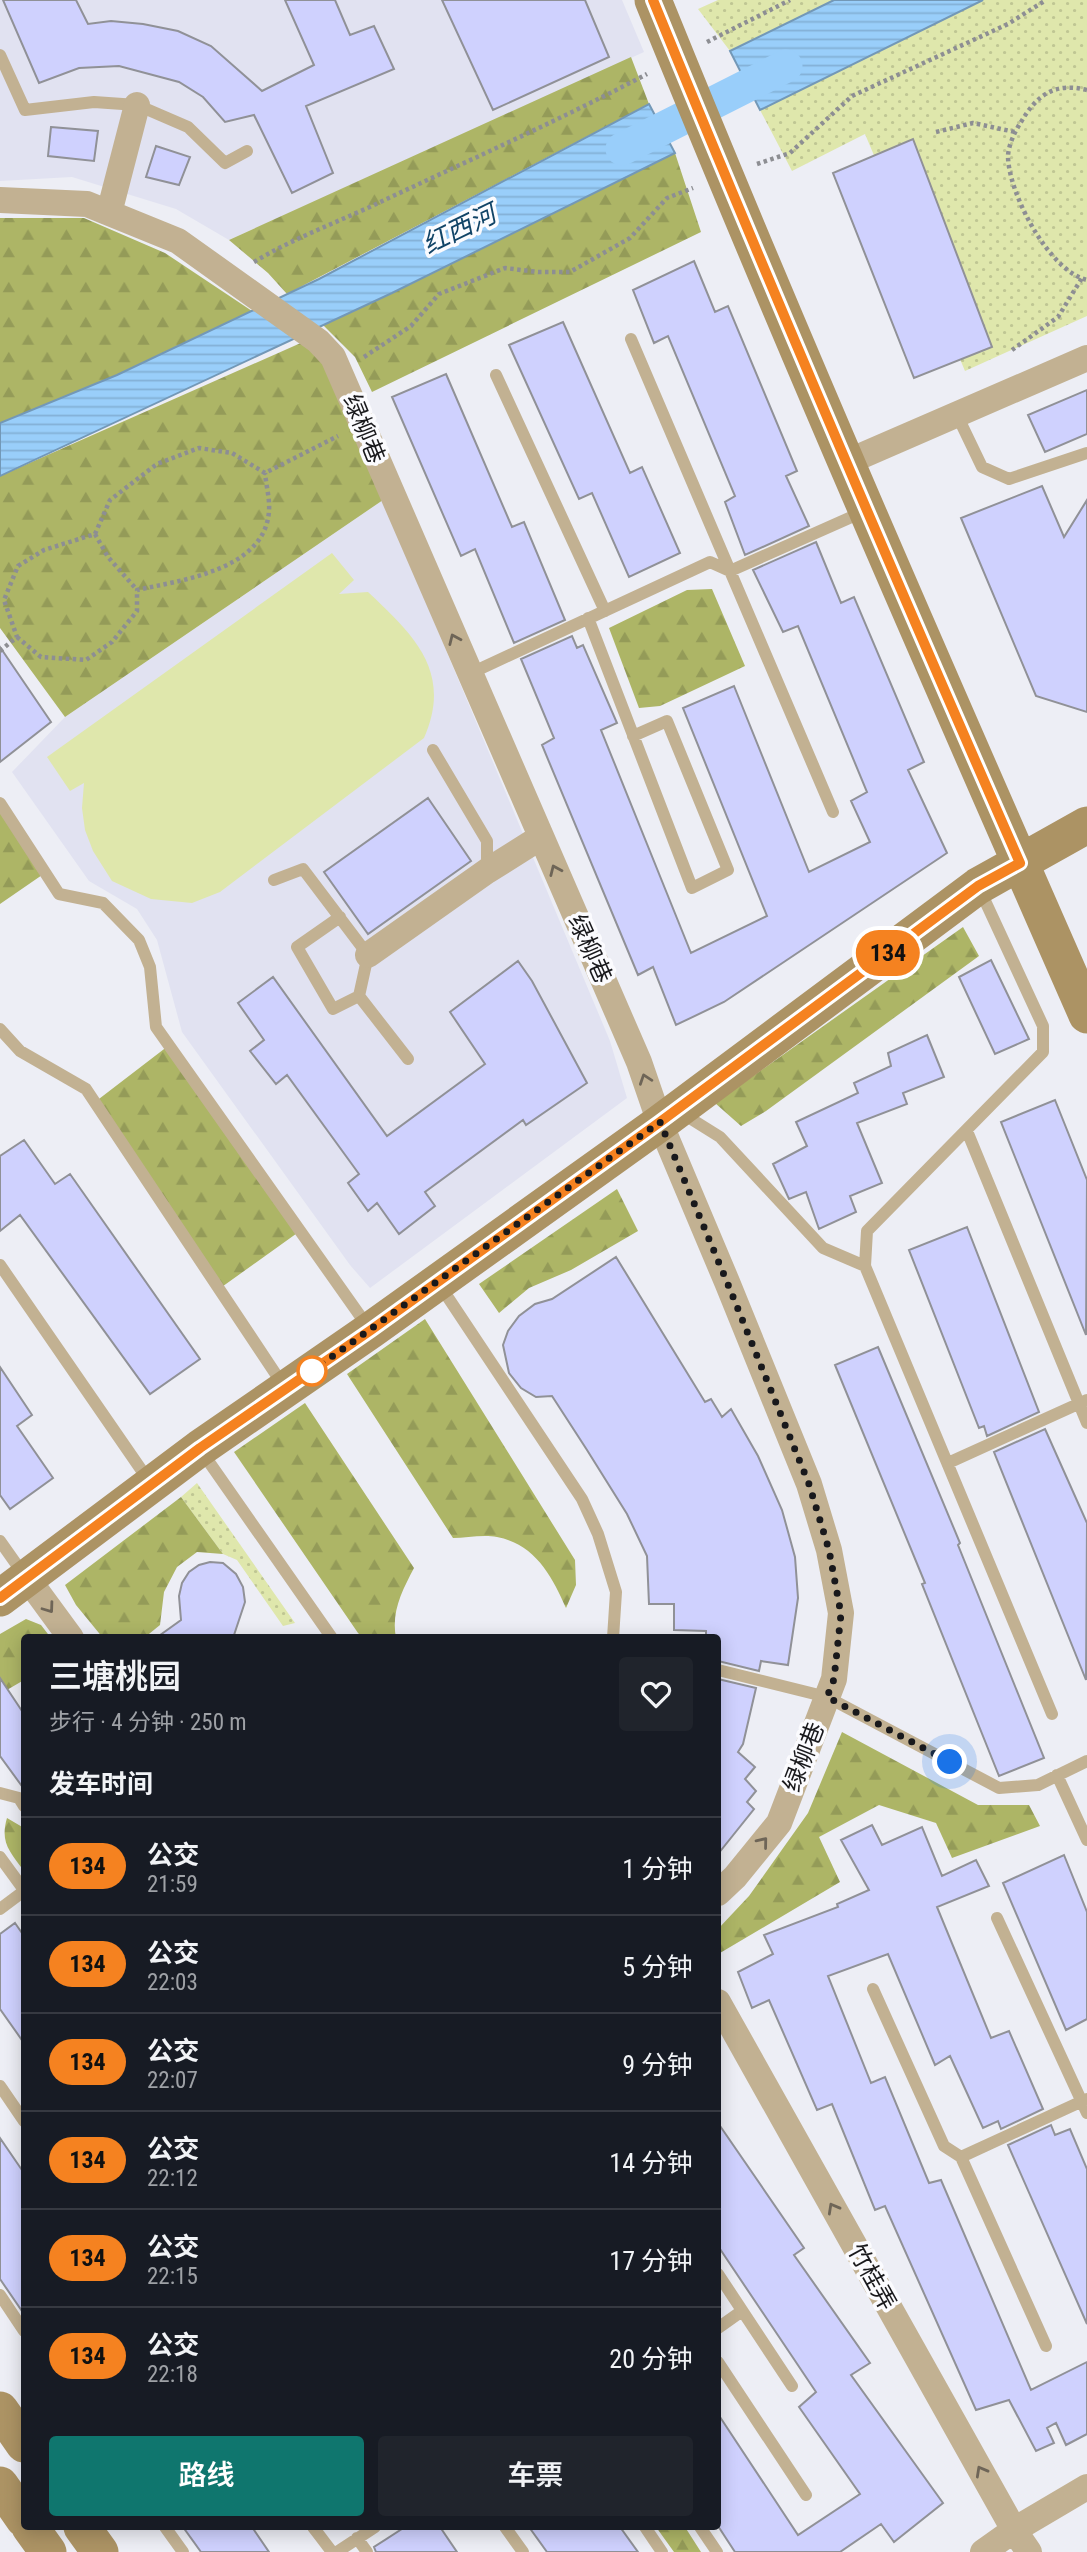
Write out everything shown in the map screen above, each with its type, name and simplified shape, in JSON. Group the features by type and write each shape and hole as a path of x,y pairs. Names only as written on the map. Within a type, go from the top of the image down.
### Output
{"street":[{"path":"653,0 723,176 865,511 1087,1015"},
{"path":"109,213 137,104"},
{"name":"绿柳巷","path":"0,200 88,204 178,241 318,341 332,357 639,1062 668,1116 727,1282 804,1471 825,1537 841,1614 834,1679 779,1823 721,1890"},
{"path":"845,463 1087,358"},
{"path":"66,1634 13,1588 200,1448 371,1330 668,1116 978,886 1087,825"},
{"path":"368,955 487,871 541,838"},
{"name":"竹桂弄","path":"721,2007 1014,2530 1029,2552"},
{"path":"0,2485 21,2515"},
{"path":"983,2552 1014,2530 1087,2487"},
{"path":"32,2530 48,2552"},
{"path":"84,2530 100,2552"}],"lane":[{"path":"0,55 25,110 94,102 137,104 188,127 225,163 247,150"},
{"path":"631,339 833,812"},
{"path":"496,375 604,611"},
{"path":"957,415 982,467 1009,479 1087,453"},
{"path":"470,674 710,562 730,571 865,511"},
{"path":"588,618 633,736 691,888 728,870 667,721 633,736"},
{"path":"433,750 487,841 487,871"},
{"path":"0,803 59,894 103,904 139,940 150,967 156,1027 371,1330"},
{"path":"274,880 303,869 368,955 359,996"},
{"path":"978,886 1044,1026 1043,1052 867,1231 865,1266 1052,1714"},
{"path":"340,917 297,947 333,1009 359,996"},
{"path":"359,996 408,1059"},
{"path":"3,1039 86,1089 286,1389"},
{"path":"668,1116 720,1137 822,1248 865,1266"},
{"path":"967,1131 1083,1402 1087,1423"},
{"path":"0,1265 152,1485"},
{"path":"436,1281 582,1499 598,1534 616,1592 613,1634"},
{"path":"948,1463 1083,1402"},
{"path":"200,1448 329,1634"},
{"path":"0,1541 13,1588"},
{"path":"721,1671 827,1697 999,1788 1038,1785 1087,1761"},
{"path":"1057,1775 1087,1840"},
{"path":"0,1793 19,1798 21,1801"},
{"path":"0,1857 21,1887"},
{"path":"0,1909 21,1893"},
{"path":"961,2157 1085,2104 997,1918"},
{"path":"873,1989 944,2146 961,2157 1046,2346"},
{"path":"0,2086 21,2117"},
{"path":"721,2279 792,2386"},
{"path":"0,2295 21,2326"},
{"path":"721,2326 742,2311"},
{"path":"721,2367 806,2495"},
{"path":"166,2530 183,2552"},
{"path":"316,2530 334,2552 371,2530"},
{"path":"507,2530 523,2552"},
{"path":"647,2530 663,2552"},
{"path":"702,2530 717,2552"},
{"path":"358,2539 367,2552"}],"path":[{"path":"240,284 289,241 367,208 592,103 681,71 790,0"},
{"path":"340,374 411,326 439,294 505,268 570,272 630,238 667,198 790,153 852,96 1008,24 1046,0"},
{"path":"1012,350 1058,317 1084,279 1056,260 1036,235 1017,191 1008,156 1015,132 1034,100 1058,88 1087,90"},
{"path":"936,132 973,122 1015,132"},
{"path":"265,473 361,425"},
{"path":"95,534 108,557 137,590 136,611 112,642 86,660 41,657 17,638 4,600 18,566 44,550 95,534 110,500 158,464 199,448 232,453 265,473"},
{"path":"137,590 229,566 259,541 269,513 265,473"},
{"path":"0,651 17,638"}],"shaded area":[{"path":"0,0 622,0 644,52 229,240 176,209 72,177 0,181"},
{"path":"383,500 610,1041 627,1098 370,1288 350,1265 182,1032 157,940 137,909 89,881 12,772 65,717"}],"green space":[{"path":"718,0 834,0 730,51 698,9"},
{"path":"983,0 1087,0 1087,316 965,371 865,134 792,171 760,110"},
{"path":"631,57 649,104 287,294 268,273 229,240"},
{"path":"675,153 701,232 372,392 355,357 323,325"},
{"path":"0,218 84,218 165,253 252,311 117,375 0,423"},
{"path":"303,342 317,346 383,500 65,717 0,628 0,476"},
{"path":"332,553 354,580 339,594 368,592 414,640 424,656 434,693 432,715 424,738 220,892 192,903 151,899 112,881 93,851 85,830 82,808 84,783 70,791 47,757"},
{"path":"712,589 745,666 660,706 639,708 609,628 687,590"},
{"path":"0,803 45,873 0,904"},
{"path":"963,927 979,956 766,1111 741,1126 715,1103"},
{"path":"168,1046 300,1231 219,1289 95,1102"},
{"path":"617,1189 638,1231 571,1270 529,1288 499,1313 479,1284"},
{"path":"425,1319 575,1560 576,1585 566,1608 548,1573 532,1554 522,1547 492,1536 453,1538 347,1374"},
{"path":"305,1403 414,1568 396,1610 396,1634 358,1633 234,1452"},
{"path":"197,1483 295,1623 283,1626 237,1560 223,1554 181,1497"},
{"path":"181,1497 223,1554 197,1552 177,1567 164,1592 160,1625 149,1634 100,1634 76,1605 65,1585"},
{"path":"26,1619 41,1625 48,1634 21,1634 21,1682 0,1694 0,1634"},
{"path":"842,1732 978,1805 1029,1805 1040,1826 952,1858 936,1823 879,1805 819,1837 840,1882 721,1952 721,1926 749,1896 808,1813"},
{"path":"7,1818 21,1826 21,1867 7,1846"},
{"path":"658,2530 687,2530 701,2552 674,2552"}],"water":[{"path":"834,0 983,0 760,110 730,51"},
{"path":"649,104 675,153 392,293 0,476 0,423 117,375 319,279"}],"building":[{"path":"3,0 76,0 88,24 111,21 178,31 211,46 262,91 314,65 285,0 335,0 350,35 374,26 394,69 306,106 333,173 292,193 254,115 225,122 203,97 179,82 119,66 79,68 39,83"},
{"path":"442,0 585,0 609,57 493,110"},
{"path":"51,127 98,131 94,161 48,156"},
{"path":"913,139 992,347 914,378 833,173"},
{"path":"156,146 190,157 179,185 146,177"},
{"path":"694,261 715,312 728,306 797,471 786,476 809,526 745,555 725,502 735,496 668,336 654,343 633,290"},
{"path":"563,322 630,473 642,467 680,553 629,577 592,493 579,499 509,345"},
{"path":"446,374 512,527 524,522 565,620 514,643 475,549 461,556 392,397"},
{"path":"1087,390 1087,434 1045,452 1028,415"},
{"path":"1042,486 1064,537 1087,500 1087,712 1036,696 961,518"},
{"path":"816,542 841,603 854,597 924,762 908,770 947,853 724,1002 676,1025 653,967 638,975 542,745 554,738 521,659 572,636 577,648 583,645 617,723 601,730 691,953 767,916 683,708 734,686 809,872 870,842 851,801 867,792 798,626 783,632 753,570"},
{"path":"0,647 51,722 0,762"},
{"path":"428,798 471,861 368,934 324,872"},
{"path":"991,960 1029,1039 995,1054 959,977"},
{"path":"518,961 532,981 587,1083 526,1125 523,1120 425,1192 435,1206 399,1234 377,1203 368,1211 348,1183 359,1174 287,1075 276,1084 250,1051 264,1040 238,1003 273,977 387,1136 485,1064 450,1012"},
{"path":"927,1035 944,1077 903,1093 907,1104 857,1123 882,1183 850,1196 856,1212 819,1229 806,1192 789,1199 773,1164 807,1146 796,1122 858,1093 854,1083 891,1066 888,1053"},
{"path":"1055,1100 1087,1180 1086,1335 1001,1122"},
{"path":"24,1140 55,1184 70,1174 200,1359 150,1394 20,1215 0,1231 0,1156"},
{"path":"967,1227 1039,1412 987,1436 984,1426 979,1428 909,1250"},
{"path":"616,1257 705,1402 711,1399 722,1417 731,1409 758,1456 782,1510 795,1557 798,1598 788,1665 761,1661 759,1671 721,1662 721,1634 674,1630 674,1604 649,1604 647,1556 627,1514 552,1396 536,1397 521,1388 509,1373 503,1345 508,1331 519,1316 535,1304 552,1299"},
{"path":"878,1347 960,1543 958,1545 1044,1758 999,1776 922,1584 925,1583 835,1365"},
{"path":"0,1367 32,1415 17,1426 53,1478 10,1509 0,1495"},
{"path":"1045,1429 1087,1523 1086,1680 994,1452"},
{"path":"223,1563 236,1574 243,1587 245,1602 234,1634 162,1634 181,1620 179,1596 182,1583 189,1572 199,1565"},
{"path":"0,1678 21,1710 21,1785 0,1756"},
{"path":"721,1680 756,1688 743,1744 738,1752 755,1767 745,1779 756,1791 747,1802 754,1809 721,1850"},
{"path":"872,1825 882,1845 922,1827 942,1876 976,1860 989,1886 937,1907 991,2038 1009,2031 1043,2109 1001,2129 998,2121 983,2128 950,2056 935,2065 888,1954 828,1976 871,2083 885,2077 929,2183 941,2180 1031,2390 1087,2362 1087,2434 1066,2445 1056,2423 1047,2428 1054,2443 1036,2451 1009,2400 976,2410 885,2206 875,2210 832,2104 817,2110 769,2000 752,2008 738,1972 773,1954 764,1935 838,1907 837,1904 869,1890 841,1840"},
{"path":"1064,1855 1087,1912 1087,2019 1066,2030 1003,1883"},
{"path":"15,1923 21,1932 21,2039 0,2009 0,1934"},
{"path":"1051,2125 1055,2135 1070,2129 1087,2169 1087,2324 1008,2145"},
{"path":"721,2127 804,2248 794,2255 870,2363 851,2375 943,2503 894,2542 881,2524 840,2552 735,2552 721,2530 721,2419 798,2535 860,2494 799,2407 816,2392 721,2250"},
{"path":"0,2138 21,2169 21,2310 0,2279"},
{"path":"185,2530 254,2530 269,2552 201,2552"},
{"path":"400,2530 442,2530 457,2552 376,2552 374,2547"},
{"path":"531,2530 622,2530 638,2552 547,2552"}],"waterway":[{"name":"红西河","path":"622,149 786,66"}],"bus line":[{"name":"134","path":"0,1598 200,1448 371,1330 660,1122 978,886 1020,863 865,511 723,176 653,0"}],"route":[{"path":"312,1371 660,1122 809,1484 829,1550 841,1614 834,1679 827,1697 950,1762"}]}
